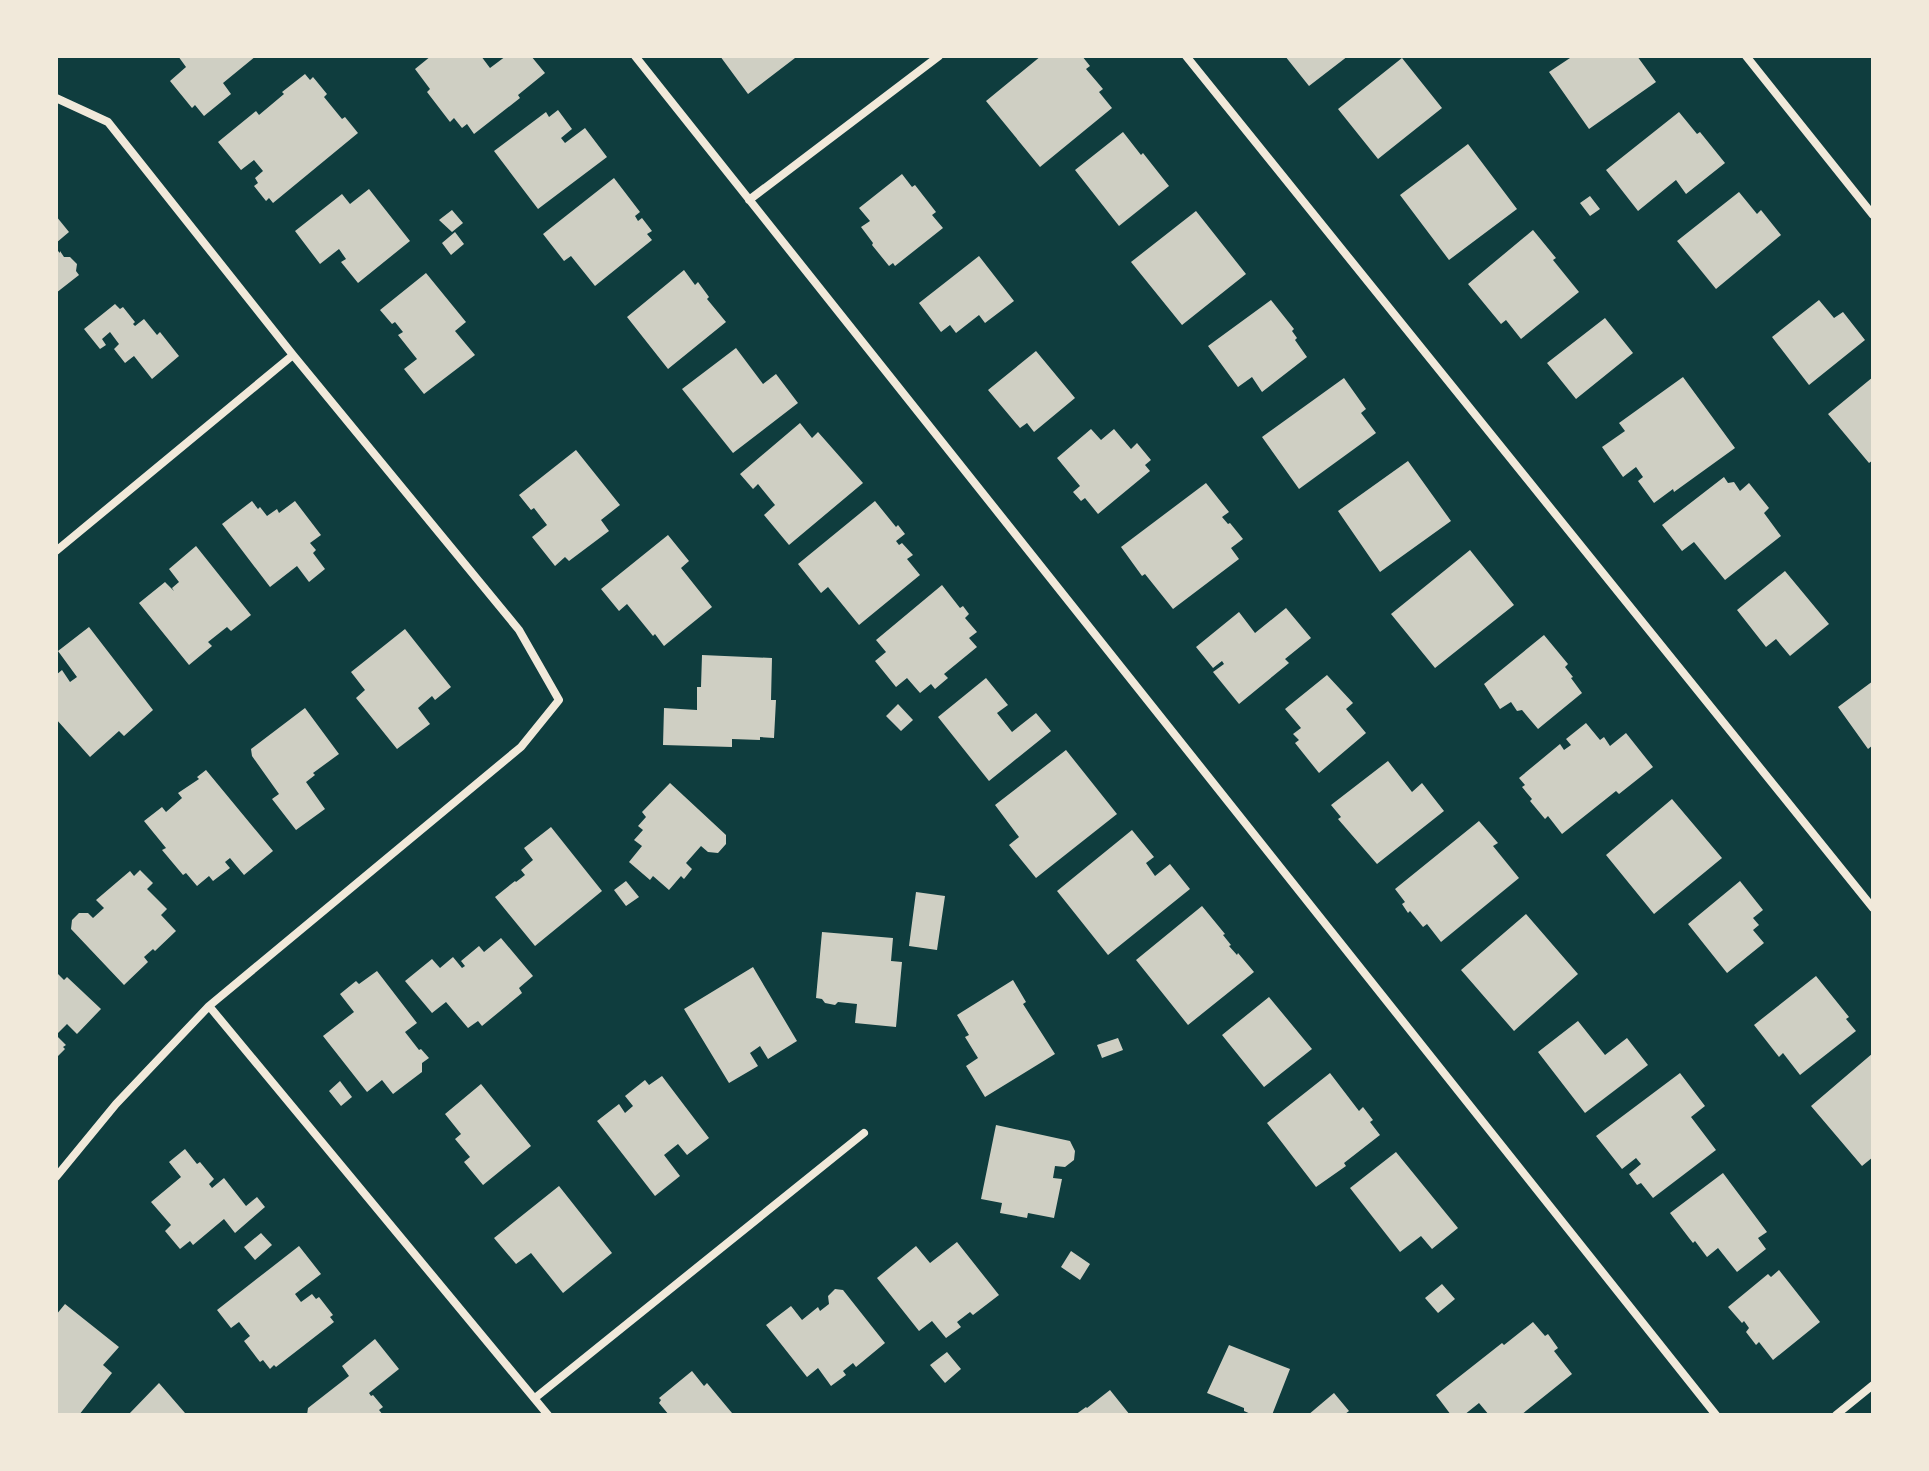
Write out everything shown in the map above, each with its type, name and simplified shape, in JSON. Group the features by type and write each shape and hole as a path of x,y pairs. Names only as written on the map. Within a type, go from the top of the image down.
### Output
{"street":[{"path":"635,56 1716,1415"},
{"path":"749,200 939,56"},
{"path":"1186,56 1873,908"},
{"path":"1746,56 1873,215"},
{"path":"56,98 108,122 293,355 519,630 559,700 521,747 209,1006 116,1104 56,1177"},
{"path":"56,551 293,355"},
{"path":"209,1006 548,1415"},
{"path":"535,1398 864,1133"},
{"path":"1836,1415 1873,1385"}],"building":[{"path":"178,56 256,56 223,83 231,94 204,116 195,105 192,108 170,81 186,67"},
{"path":"431,56 481,56 490,68 506,56 531,56 545,73 518,95 520,98 474,134 467,124 462,128 454,118 450,122 427,92 430,89 415,69"},
{"path":"720,56 793,56 795,58 748,94"},
{"path":"1041,56 1082,56 1090,66 1086,69 1103,89 1099,92 1112,108 1040,167 986,101"},
{"path":"1285,56 1348,56 1309,86"},
{"path":"1573,56 1637,56 1656,82 1589,129 1549,72"},
{"path":"1402,58 1442,108 1378,159 1338,109"},
{"path":"305,74 310,80 313,77 327,94 324,97 358,133 273,203 269,198 266,201 254,186 258,183 255,178 263,171 254,160 241,170 218,142 256,111 259,115"},
{"path":"558,110 572,129 561,138 565,143 585,128 607,157 538,209 494,151 546,112 549,117"},
{"path":"1679,112 1725,163 1686,194 1676,180 1638,211 1606,170"},
{"path":"1123,132 1169,186 1119,226 1075,170"},
{"path":"1468,144 1517,209 1449,260 1400,195"},
{"path":"902,174 936,212 932,215 943,228 895,266 893,263 889,266 861,227 870,221 859,208"},
{"path":"614,178 640,212 635,216 638,221 642,218 652,231 647,234 652,240 595,286 571,256 564,261 543,234"},
{"path":"369,189 410,241 358,283 341,262 346,259 339,249 320,264 295,231 342,194 350,204"},
{"path":"1739,192 1757,214 1761,210 1781,235 1716,289 1677,241"},
{"path":"1590,196 1600,209 1590,216 1580,203"},
{"path":"452,210 463,223 452,232 439,220"},
{"path":"1196,211 1246,274 1182,325 1131,262"},
{"path":"56,216 69,232 56,243"},
{"path":"1533,230 1579,292 1521,339 1506,320 1501,324 1468,284"},
{"path":"455,232 464,244 451,255 442,243"},
{"path":"56,249 77,264 79,275 56,293"},
{"path":"979,256 1014,301 985,323 979,315 956,333 950,325 941,332 919,303"},
{"path":"684,270 695,285 698,282 726,322 668,369 627,317"},
{"path":"426,273 466,322 455,331 475,355 424,394 404,369 417,359 398,335 403,332 380,310"},
{"path":"1271,300 1294,329 1295,340 1307,357 1262,392 1252,377 1238,387 1208,346"},
{"path":"1819,300 1834,318 1843,312 1865,340 1809,385 1772,337"},
{"path":"115,304 120,309 123,307 135,326 144,319 157,335 160,332 179,356 152,379 134,356 125,363 114,349 119,344 110,332 102,339 106,345 100,349 84,329"},
{"path":"1605,318 1633,353 1576,399 1547,363"},
{"path":"736,348 763,384 776,374 798,403 733,453 682,389"},
{"path":"1036,351 1075,398 1034,432 1027,423 1020,428 988,390"},
{"path":"1683,377 1735,448 1654,503 1638,481 1643,477 1636,467 1623,477 1602,447 1625,431 1619,423"},
{"path":"1873,377 1873,460 1869,463 1828,414"},
{"path":"1344,378 1366,409 1361,413 1376,433 1299,489 1262,437"},
{"path":"800,423 812,438 818,432 863,483 789,545 764,515 775,505 758,484 753,489 740,474"},
{"path":"1091,429 1101,440 1114,429 1131,449 1137,443 1151,460 1145,465 1150,471 1098,514 1085,498 1081,501 1073,492 1080,486 1057,458"},
{"path":"576,450 620,505 601,520 609,531 569,561 565,557 555,566 532,537 547,525 519,495"},
{"path":"1408,461 1451,521 1380,572 1338,511"},
{"path":"1724,477 1728,483 1734,482 1740,491 1749,483 1769,508 1764,513 1781,536 1725,580 1694,542 1682,551 1662,525"},
{"path":"1206,483 1229,512 1222,517 1243,539 1231,548 1239,559 1173,609 1145,574 1142,576 1121,547"},
{"path":"252,501 267,516 277,509 279,513 295,501 321,535 310,543 325,569 309,582 297,566 270,587 222,524"},
{"path":"875,501 905,534 896,541 913,555 907,559 920,575 859,625 828,587 821,593 798,564"},
{"path":"668,535 689,561 681,568 712,607 664,646 627,604 619,611 601,589"},
{"path":"196,546 251,615 231,631 227,627 208,642 212,646 189,665 139,603 165,582 174,591 172,588 179,582 169,569"},
{"path":"1470,550 1514,605 1435,668 1391,614"},
{"path":"1785,571 1829,624 1790,656 1776,639 1766,647 1737,610"},
{"path":"942,585 960,608 963,606 969,614 965,618 977,632 969,638 977,647 944,674 948,678 935,689 931,684 920,693 907,678 896,687 875,661 886,652 876,640"},
{"path":"1286,608 1311,638 1285,659 1289,663 1239,704 1213,672 1224,664 1222,661 1213,668 1196,647 1239,612 1255,633"},
{"path":"89,627 153,710 124,736 119,731 90,757 56,719 56,675 62,670 70,682 77,677 58,651"},
{"path":"405,629 451,687 435,700 432,696 418,708 430,724 397,749 356,698 365,690 351,672"},
{"path":"1544,635 1568,664 1565,667 1582,693 1538,729 1511,702 1500,709 1484,684"},
{"path":"702,655 772,658 771,700 776,700 774,738 732,739 732,747 663,745 664,708 697,710"},
{"path":"1327,675 1353,703 1346,709 1366,733 1319,773 1295,743 1299,740 1293,734 1301,728 1285,709"},
{"path":"986,678 1008,705 997,713 1012,732 1036,713 1051,731 989,781 938,717"},
{"path":"1873,681 1873,745 1868,749 1838,707"},
{"path":"898,704 913,720 901,731 886,716"},
{"path":"305,708 339,754 306,782 325,809 296,830 272,799 279,794 252,756 251,749"},
{"path":"1586,723 1600,740 1604,737 1610,746 1626,733 1653,767 1619,794 1616,791 1562,834 1548,816 1545,819 1530,801 1532,799 1519,778 1560,744 1564,750 1571,745 1566,739"},
{"path":"1066,750 1117,814 1036,878 1009,845 1019,837 995,805"},
{"path":"1388,761 1412,792 1422,783 1444,811 1377,864 1338,819 1341,817 1331,805"},
{"path":"206,770 273,851 244,875 230,858 225,862 230,868 213,881 209,876 197,886 162,850 166,848 144,821 162,807 166,812 182,798 178,793 199,779 197,777"},
{"path":"670,783 726,835 726,844 718,853 708,852 701,846 686,863 692,869 669,890 653,876 650,880 629,862 642,846 634,840 643,830 638,826 646,817 642,812"},
{"path":"1672,799 1722,858 1654,914 1606,855"},
{"path":"1479,821 1498,843 1493,846 1519,878 1441,942 1427,924 1423,927 1410,911 1408,913 1402,904 1405,902 1395,889"},
{"path":"551,827 602,891 535,946 495,897 525,875 521,870 533,860 524,848"},
{"path":"1132,830 1154,857 1146,863 1155,876 1170,864 1190,889 1108,955 1057,891"},
{"path":"140,870 153,883 147,889 167,909 161,915 176,931 144,957 148,962 124,985 71,929 72,920 79,913 88,913 93,918 104,908 96,900 130,871 134,876"},
{"path":"626,881 639,897 626,906 614,890"},
{"path":"1740,881 1763,910 1753,918 1759,925 1753,930 1764,943 1727,973 1688,924"},
{"path":"916,892 945,896 937,950 909,946"},
{"path":"1202,906 1225,934 1229,946 1254,972 1188,1025 1136,960"},
{"path":"1526,914 1578,974 1514,1031 1461,970"},
{"path":"822,932 893,938 891,961 902,962 896,1027 855,1023 857,1004 838,1002 835,1005 816,998"},
{"path":"501,938 533,976 519,988 522,993 482,1026 478,1021 468,1028 446,1002 432,1013 405,981 432,959 440,968 453,957 462,968 465,966 461,961 479,946 484,952"},
{"path":"753,967 797,1041 768,1059 760,1046 750,1053 758,1066 729,1083 684,1009"},
{"path":"377,971 417,1023 405,1032 429,1058 422,1063 422,1072 393,1094 382,1080 367,1092 323,1036 354,1012 340,994 356,981 359,984"},
{"path":"56,972 64,980 67,977 101,1009 77,1034 67,1024 56,1035"},
{"path":"1816,976 1849,1017 1846,1019 1856,1031 1800,1075 1783,1053 1779,1057 1754,1025"},
{"path":"1013,980 1026,1002 1023,1004 1055,1054 985,1097 966,1066 978,1058 965,1037 969,1035 957,1015"},
{"path":"1269,997 1312,1049 1264,1087 1222,1035"},
{"path":"1578,1021 1605,1055 1627,1038 1648,1065 1585,1113 1538,1052"},
{"path":"56,1035 66,1045 56,1058"},
{"path":"1118,1038 1123,1050 1102,1058 1097,1045"},
{"path":"1873,1053 1873,1157 1862,1166 1811,1106"},
{"path":"1330,1073 1359,1111 1363,1107 1380,1135 1344,1163 1346,1166 1316,1187 1267,1123"},
{"path":"1680,1073 1705,1106 1691,1117 1716,1150 1653,1198 1629,1174 1641,1164 1636,1158 1622,1169 1596,1136"},
{"path":"662,1076 709,1138 687,1155 678,1144 664,1155 680,1176 655,1196 597,1121 619,1104 625,1113 633,1106 625,1096 645,1080 649,1085"},
{"path":"340,1081 352,1097 341,1106 329,1091"},
{"path":"481,1084 531,1146 483,1185 464,1162 470,1157 455,1139 461,1134 445,1114"},
{"path":"996,1125 1070,1141 1075,1151 1074,1160 1065,1167 1055,1166 1053,1178 1062,1179 1054,1218 1028,1213 1027,1218 1000,1213 1002,1203 981,1199"},
{"path":"185,1149 214,1179 209,1184 212,1188 224,1178 246,1206 257,1197 265,1207 235,1233 224,1219 193,1245 190,1241 180,1249 165,1231 171,1225 151,1202 181,1177 169,1162"},
{"path":"1396,1152 1458,1228 1432,1249 1421,1236 1400,1252 1350,1188"},
{"path":"1723,1173 1767,1232 1758,1238 1766,1249 1737,1272 1718,1248 1707,1257 1670,1213"},
{"path":"559,1186 612,1253 563,1293 531,1253 516,1264 494,1238"},
{"path":"261,1233 272,1245 255,1260 244,1247"},
{"path":"957,1242 999,1295 973,1315 970,1312 957,1322 961,1327 946,1338 932,1321 919,1331 877,1278 916,1246 930,1263"},
{"path":"299,1246 321,1274 295,1294 301,1302 312,1294 316,1299 319,1297 333,1315 330,1317 334,1322 270,1369 263,1360 260,1362 244,1341 250,1336 239,1322 231,1328 217,1310"},
{"path":"1071,1251 1090,1264 1080,1280 1061,1267"},
{"path":"1779,1270 1820,1322 1773,1360 1759,1342 1756,1345 1746,1332 1749,1328 1744,1321 1742,1323 1728,1307 1768,1274 1771,1277"},
{"path":"1442,1284 1455,1299 1438,1313 1425,1298"},
{"path":"835,1289 843,1290 885,1343 856,1367 853,1363 843,1371 846,1375 831,1386 818,1368 807,1377 766,1325 791,1306 802,1320 818,1307 820,1311 829,1304 828,1296"},
{"path":"65,1304 119,1347 103,1365 112,1373 79,1415 60,1415 56,1411 56,1315"},
{"path":"1533,1322 1545,1336 1548,1334 1558,1348 1554,1351 1572,1374 1521,1415 1489,1415 1479,1403 1464,1415 1451,1415 1436,1395"},
{"path":"375,1339 399,1369 369,1393 383,1407 379,1410 383,1415 307,1415 308,1408 349,1376 342,1366"},
{"path":"1229,1345 1290,1369 1272,1415 1253,1415 1244,1408 1207,1393"},
{"path":"947,1352 961,1369 945,1383 930,1365"},
{"path":"692,1371 704,1386 707,1383 732,1413 730,1415 669,1415 659,1403 659,1398"},
{"path":"159,1383 185,1413 128,1415"},
{"path":"1110,1390 1130,1415 1075,1415 1087,1408"},
{"path":"1334,1393 1349,1411 1346,1415 1308,1415"}]}
